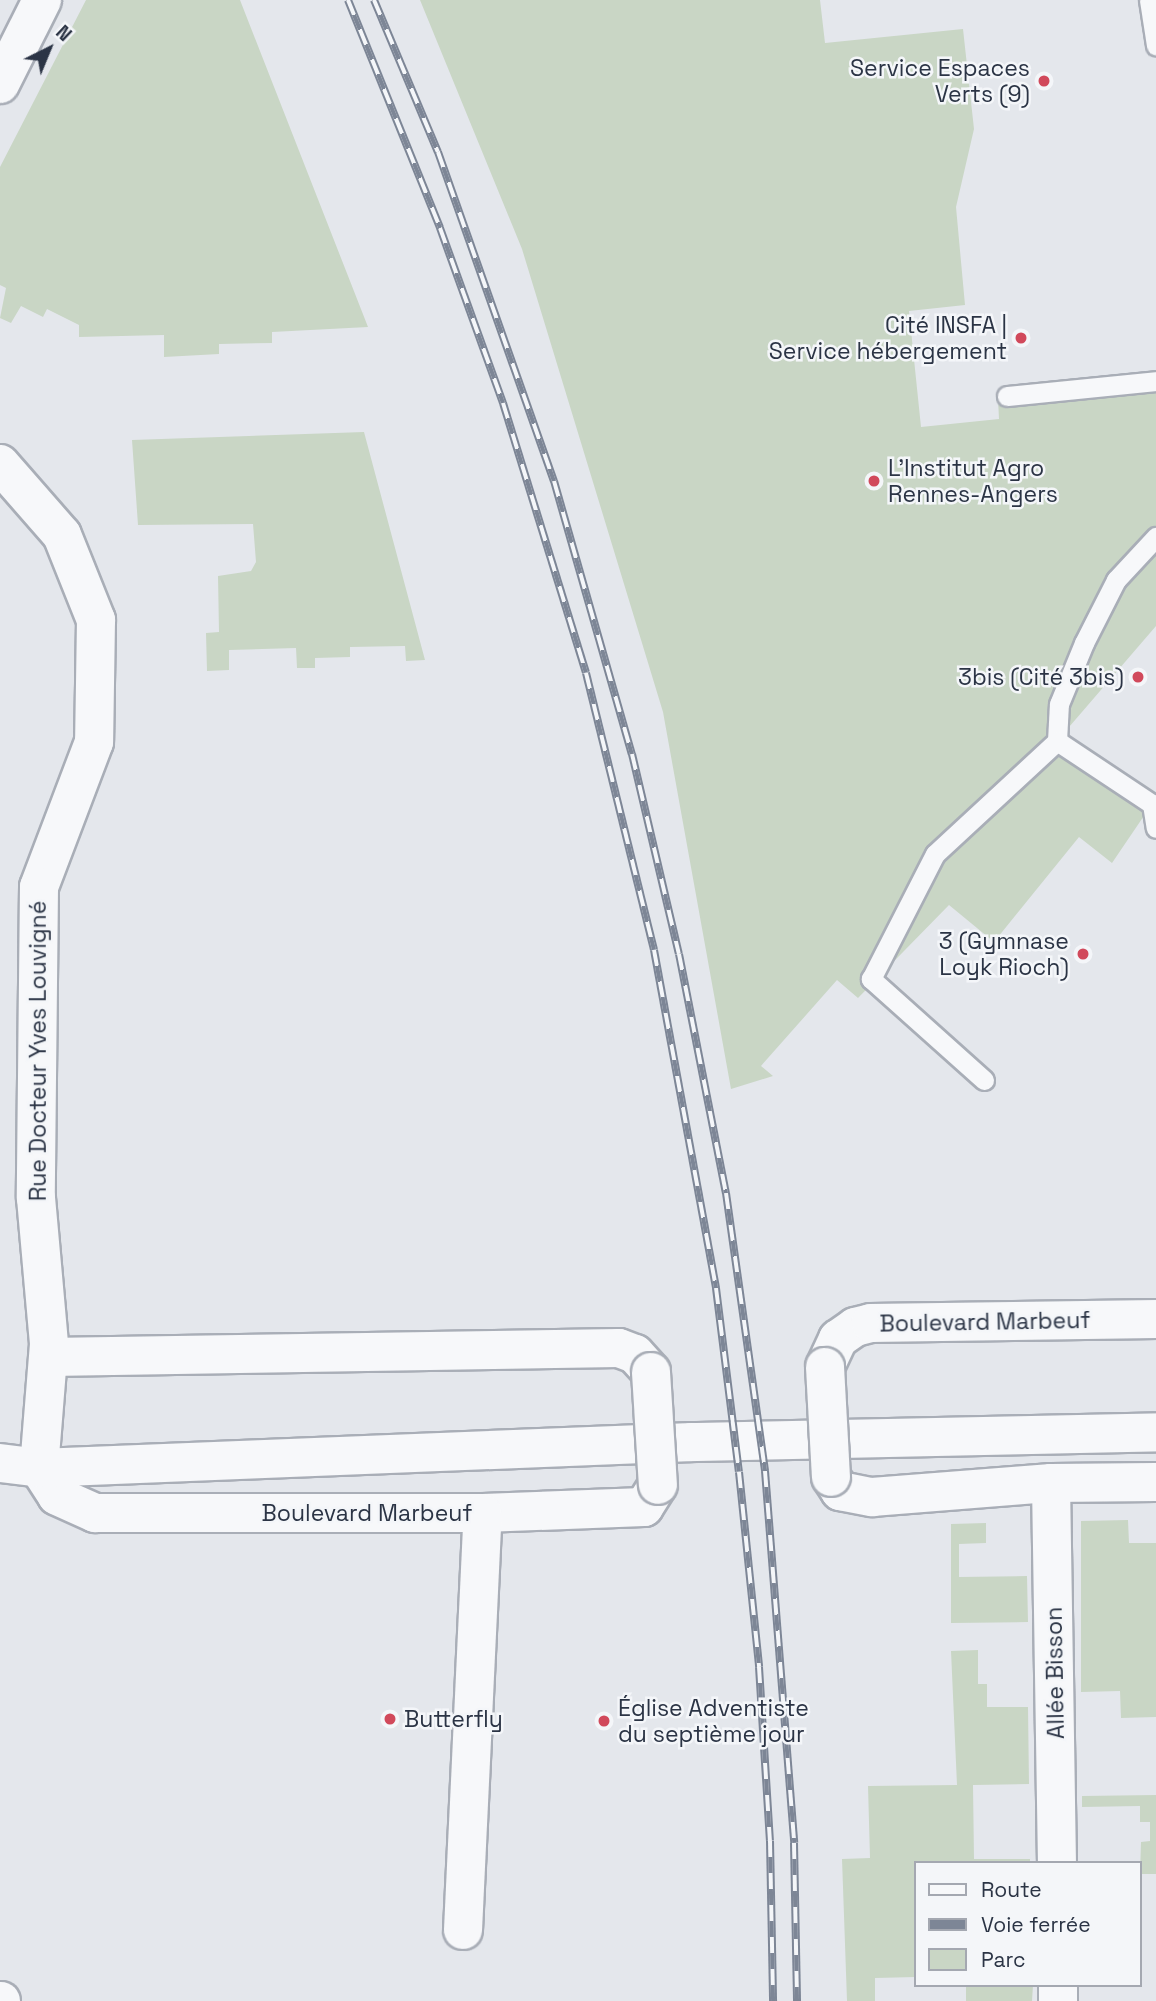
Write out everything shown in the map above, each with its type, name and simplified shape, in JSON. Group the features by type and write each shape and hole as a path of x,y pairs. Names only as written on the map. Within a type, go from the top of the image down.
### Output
{"street":[{"path":"0,85 42,0"},
{"name":"Rue Docteur Yves Louvigné","path":"0,464 62,535 96,620 94,742 39,887 36,1199 49,1357 39,1468"},
{"name":"Boulevard Marbeuf","path":"1156,1319 871,1323 855,1326 838,1339 825,1367 831,1477 840,1491 872,1497 1051,1483 1156,1482"},
{"name":"Boulevard Marbeuf","path":"39,1468 57,1496 95,1513 483,1513 644,1507 659,1485 651,1372 635,1354 619,1348 49,1357"},
{"path":"0,1463 39,1468 692,1442 1156,1432"},
{"name":"Allée Bisson","path":"1051,1483 1057,1861"},
{"path":"463,1930 483,1513"}],"lane":[{"path":"1149,0 1156,45"},
{"path":"1007,396 1156,380"},
{"path":"984,1080 871,979 935,854 1057,741 1059,704 1084,643 1116,580 1156,537"},
{"path":"1057,741 1152,804 1156,828"}],"green space":[{"path":"86,0 240,0 368,327 272,332 272,343 219,344 219,354 164,357 164,335 79,337 79,325 47,309 43,317 21,306 11,323 0,318 6,288 0,285 0,167"},
{"name":"L'Institut Agro Rennes-Angers","path":"420,0 820,0 825,43 963,29 974,129 956,207 965,305 909,311 921,427 999,419 998,399 1007,396 1156,381 1156,626 1057,741 1152,804 1112,863 1079,837 994,942 949,905 858,998 837,980 761,1066 773,1076 731,1089 663,712 522,249"},
{"path":"364,432 425,660 406,661 405,646 350,647 350,657 315,658 315,668 297,668 296,648 229,650 229,670 207,671 206,633 219,632 218,576 251,571 256,562 253,524 138,525 132,440"},
{"path":"1128,1520 1129,1543 1156,1543 1156,1717 1121,1718 1120,1691 1081,1692 1081,1521"},
{"path":"986,1523 986,1543 959,1544 959,1577 1027,1576 1028,1622 951,1623 951,1524"},
{"path":"978,1650 978,1684 987,1684 987,1707 1028,1707 1029,1784 973,1785 974,1859 1030,1861 914,1861 914,1977 875,1978 875,2001 847,2001 842,1859 870,1858 868,1786 957,1785 951,1651"},
{"path":"1156,1795 1156,1874 1142,1874 1141,1842 1150,1841 1150,1822 1140,1822 1140,1806 1082,1807 1082,1796"},
{"path":"966,1987 1033,1987 1032,2001 966,2001"}],"railway":[{"path":"348,0 440,228 503,403 586,673 654,950 716,1288 739,1472 759,1667 770,1841 773,2001"},
{"path":"374,0 438,152 554,481 632,754 679,954 726,1193 765,1471 794,1843 797,2001"}],"place":[{"name":"Service Espaces Verts (9)","path":"1044,81"},
{"name":"Cité INSFA | Service hébergement","path":"1021,338"},
{"name":"L'Institut Agro Rennes-Angers","path":"874,481"},
{"name":"3bis (Cité 3bis)","path":"1138,677"},
{"name":"3 (Gymnase Loyk Rioch)","path":"1083,954"},
{"name":"Butterfly","path":"390,1719"},
{"name":"Église Adventiste du septième jour","path":"604,1721"}]}
